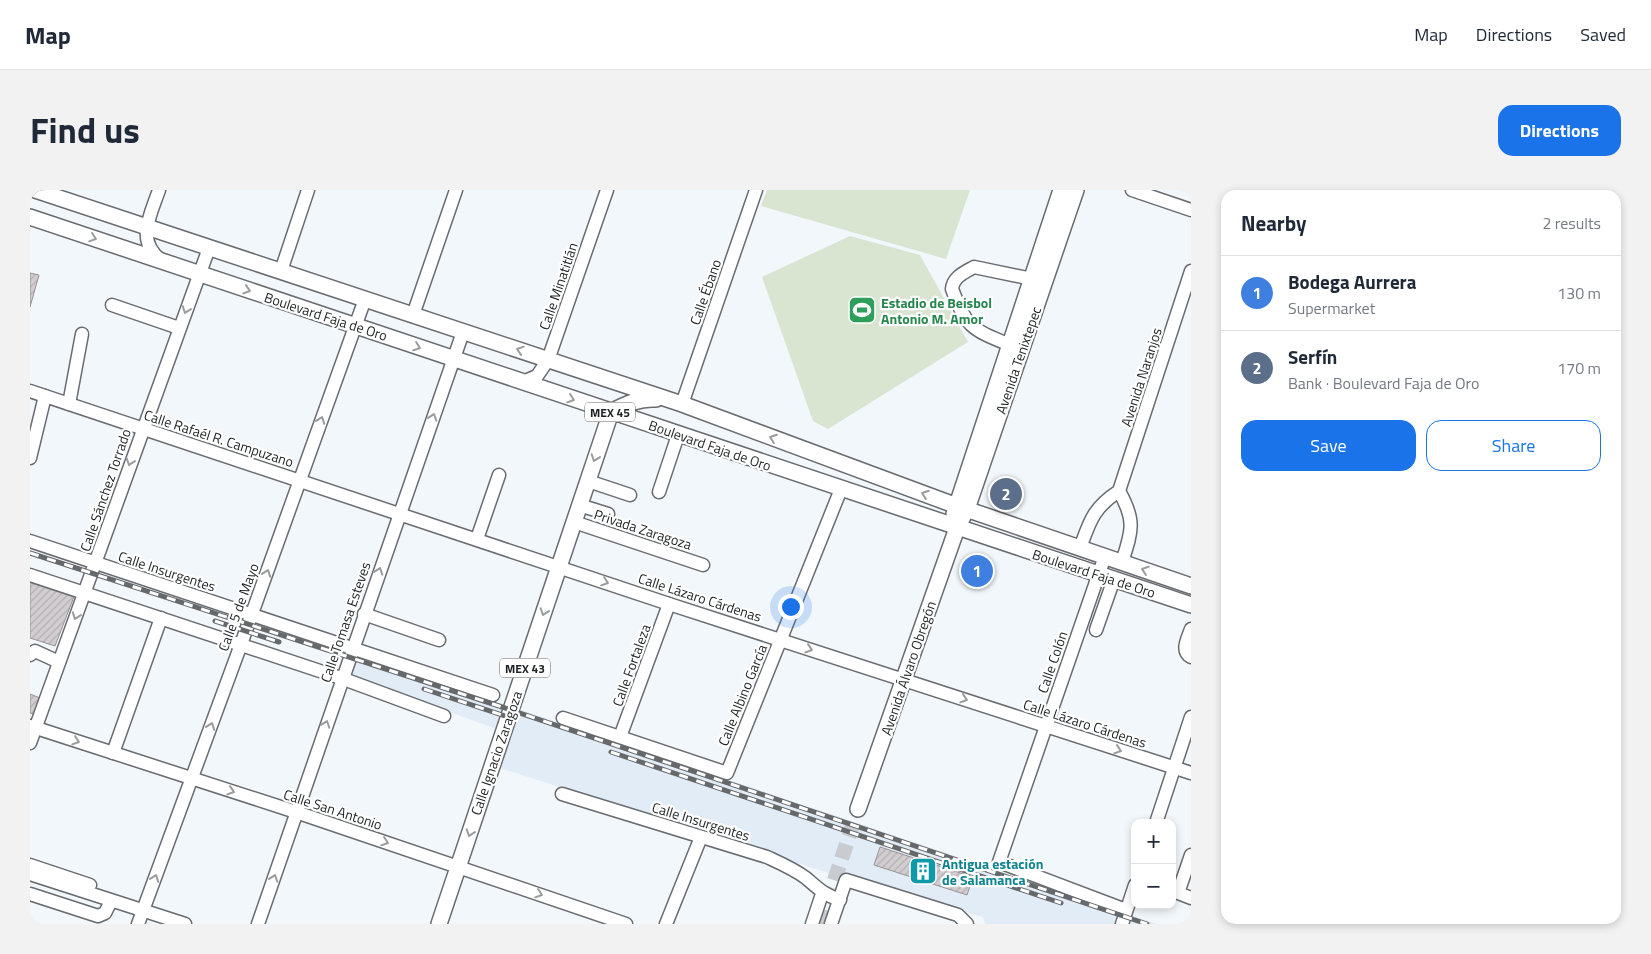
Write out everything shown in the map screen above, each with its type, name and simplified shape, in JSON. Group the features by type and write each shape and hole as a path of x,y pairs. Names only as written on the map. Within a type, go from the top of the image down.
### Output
{"main road":[{"name":"Boulevard Faja de Oro","path":"35,190 682,404 962,508 1191,586"},
{"name":"Avenida Tenixtepec","path":"962,508 1010,345 1022,330 1032,279 1060,190"},
{"name":"Avenida Tenixtepec","path":"954,526 962,508 1022,330 1076,190"},
{"path":"74,231 81,205"},
{"name":"Boulevard Faja de Oro","path":"30,216 1191,606"},
{"path":"611,412 627,403 645,398 682,404"},
{"name":"Calle Ignacio Zaragoza","path":"439,924 611,412"},
{"name":"Avenida Álvaro Obregón","path":"858,809 904,680 954,526"}],"street":[{"path":"159,190 146,227 150,248 166,262"},
{"path":"281,272 308,190"},
{"path":"413,315 456,190"},
{"name":"Calle Minatitlán","path":"524,382 537,376 548,360 607,190"},
{"name":"Calle Ébano","path":"682,404 756,190"},
{"path":"1132,190 1191,210"},
{"name":"Calle Sánchez Torrado","path":"30,743 33,727 59,662 209,248"},
{"path":"1010,345 969,325 963,318 952,289 952,284 959,275 974,267 1032,279"},
{"name":"Avenida Naranjos","path":"1119,491 1191,272"},
{"name":"Calle 5 de Mayo","path":"138,924 252,615 365,299"},
{"path":"112,305 179,328"},
{"name":"Calle Tomasa Esteves","path":"258,924 341,678 463,332"},
{"path":"69,404 82,334"},
{"name":"Calle Rafaél R. Campuzano","path":"30,391 400,513"},
{"path":"30,458 45,396"},
{"path":"659,492 678,435"},
{"path":"477,539 499,474"},
{"path":"588,481 630,495"},
{"name":"Calle Albino García","path":"620,737 727,773 841,489"},
{"path":"1080,548 1090,518 1097,508 1119,491 1130,512 1132,524 1122,562"},
{"path":"580,505 608,514"},
{"name":"Calle Lázaro Cárdenas","path":"400,513 669,604 1191,773"},
{"name":"Privada Zaragoza","path":"574,522 703,565"},
{"name":"Calle Insurgentes","path":"30,541 493,695"},
{"name":"Calle Colón","path":"1105,556 999,862 1126,910"},
{"path":"30,575 341,678 444,716"},
{"path":"1096,630 1114,579"},
{"name":"Calle Fortaleza","path":"620,737 669,604"},
{"path":"364,614 438,640"},
{"path":"113,753 161,618"},
{"path":"1191,628 1184,649 1191,657"},
{"path":"30,655 35,651 59,662"},
{"path":"1157,819 1191,717"},
{"path":"563,718 620,737"},
{"name":"Calle San Antonio","path":"33,727 296,812 626,924"},
{"name":"Calle Insurgentes","path":"562,794 787,866 806,878 822,894"},
{"path":"666,924 701,837"},
{"path":"1191,855 1178,893 1191,898"},
{"path":"30,865 136,901 143,910"},
{"path":"30,874 185,924"},
{"path":"831,924 846,880 958,915 967,923"},
{"path":"30,894 98,916 105,913 111,901"},
{"path":"812,924 822,894 840,900"},
{"path":"1122,924 1131,896"}],"shaded area":[{"path":"358,655 1157,924 985,924 983,917 822,871 500,768 510,734 351,676"}],"green space":[{"path":"767,190 970,190 946,259 761,206"},
{"name":"Estadio de Beisbol Antonio M. Amor","path":"850,236 920,255 968,342 828,429 813,421 762,277"}],"building":[{"path":"30,273 39,275 30,307"},
{"path":"30,580 75,594 55,646 30,638"},
{"path":"30,694 40,698 34,714 30,713"},
{"name":"Antigua estación de Salamanca","path":"880,847 973,877 967,895 874,865"}],"tunnel":[{"path":"820,924 858,809"}],"railway":[{"path":"30,553 496,705 1147,924"},
{"path":"215,621 279,642"},
{"path":"424,689 514,719"},
{"path":"611,752 1061,903"}],"place":[{"name":"Estadio de Beisbol Antonio M. Amor","path":"862,310"},
{"name":"Serfín","path":"1006,494"},
{"name":"Bodega Aurrera","path":"977,571"},
{"name":"Antigua estación de Salamanca","path":"923,871"}]}
